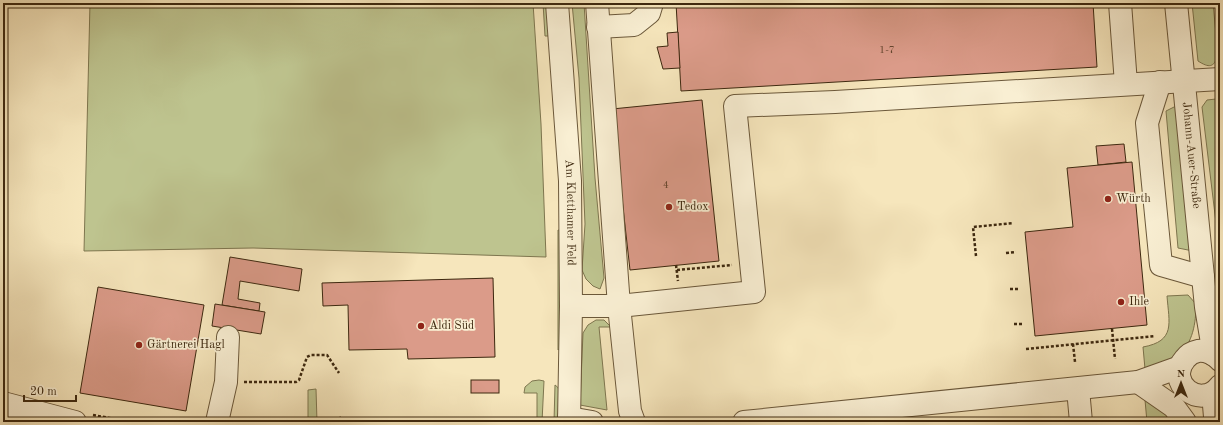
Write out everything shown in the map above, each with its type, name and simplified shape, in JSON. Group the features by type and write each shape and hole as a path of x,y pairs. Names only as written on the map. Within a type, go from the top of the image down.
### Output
{"street":[{"name":"Am Kletthamer Feld","path":"557,3 570,181 571,306 569,420"},
{"path":"597,3 619,306 630,411 634,422"},
{"path":"598,26 634,25 649,13 652,3"},
{"path":"1120,3 1126,84"},
{"name":"Johann-Auer-Straße","path":"1176,3 1210,356"},
{"path":"571,306 619,306 754,292 735,106 835,102 1220,79"},
{"path":"1160,82 1147,123 1161,265 1203,277"},
{"path":"217,422 226,382 228,338"},
{"path":"1210,356 1186,358 1180,367 1180,379 1203,391 1216,422"},
{"path":"744,422 858,416 1138,382 1180,367"},
{"path":"1138,382 1203,391"},
{"path":"1138,382 1174,407 1185,422"},
{"path":"1078,389 1081,422"},
{"path":"1198,422 1203,391"},
{"path":"3,403 82,418"},
{"path":"3,420 13,422"},
{"path":"569,420 592,422"}],"path":[{"path":"976,256 973,227 1013,223"},
{"path":"1006,253 1016,252"},
{"path":"677,270 751,263"},
{"path":"1010,289 1020,288"},
{"path":"1014,324 1024,324"},
{"path":"1112,329 1115,359"},
{"path":"1026,349 1155,336"},
{"path":"1073,344 1075,362"},
{"path":"226,382 296,382 299,380 307,357 311,355 327,355 339,373"},
{"path":"82,418 132,422"},
{"path":"336,422 341,418"}],"green space":[{"path":"90,3 533,3 541,124 546,257 253,248 84,251"},
{"path":"543,3 549,3 552,36 545,36"},
{"path":"572,3 584,3 595,178 604,278 600,289 593,286 586,279 582,270 585,224 579,78"},
{"path":"1192,3 1213,3 1218,55 1215,62 1211,66 1205,65 1198,61"},
{"path":"1216,99 1220,102 1220,256 1202,107 1207,100"},
{"path":"1176,106 1193,251 1178,248 1166,111"},
{"path":"558,230 565,231 563,346 558,350"},
{"path":"1188,295 1196,304 1193,332 1187,345 1175,358 1145,369 1143,347 1161,340 1166,335 1168,329 1169,315 1167,296"},
{"path":"596,320 604,320 611,327 599,327 607,410 580,405 583,333 588,325"},
{"path":"532,381 544,381 542,422 537,422 537,393 524,393 525,387"},
{"path":"555,385 560,392 561,397 558,422 554,422"},
{"path":"316,389 317,422 308,422 308,390"},
{"path":"1145,400 1157,405 1175,422 1147,422"}],"building":[{"path":"676,3 1093,3 1097,67 681,91"},
{"path":"678,32 680,68 663,69 657,47 668,46 667,33"},
{"path":"702,100 719,261 630,270 612,109"},
{"path":"1124,144 1126,162 1098,165 1096,146"},
{"path":"1132,162 1147,325 1035,336 1025,232 1073,227 1067,168"},
{"path":"230,257 302,269 299,291 240,281 238,299 260,303 259,311 222,305"},
{"name":"Aldi Süd","path":"493,278 495,357 408,359 407,349 349,350 348,305 323,306 322,283"},
{"path":"98,287 204,305 186,411 80,393"},
{"path":"215,304 265,312 261,334 212,326"},
{"path":"471,380 499,380 499,393 471,393"}],"place":[{"name":"Würth","path":"1108,199"},
{"name":"Tedox","path":"669,207"},
{"name":"Ihle","path":"1121,302"},
{"name":"Aldi Süd","path":"421,326"},
{"name":"Gärtnerei Hagl","path":"139,345"}]}
